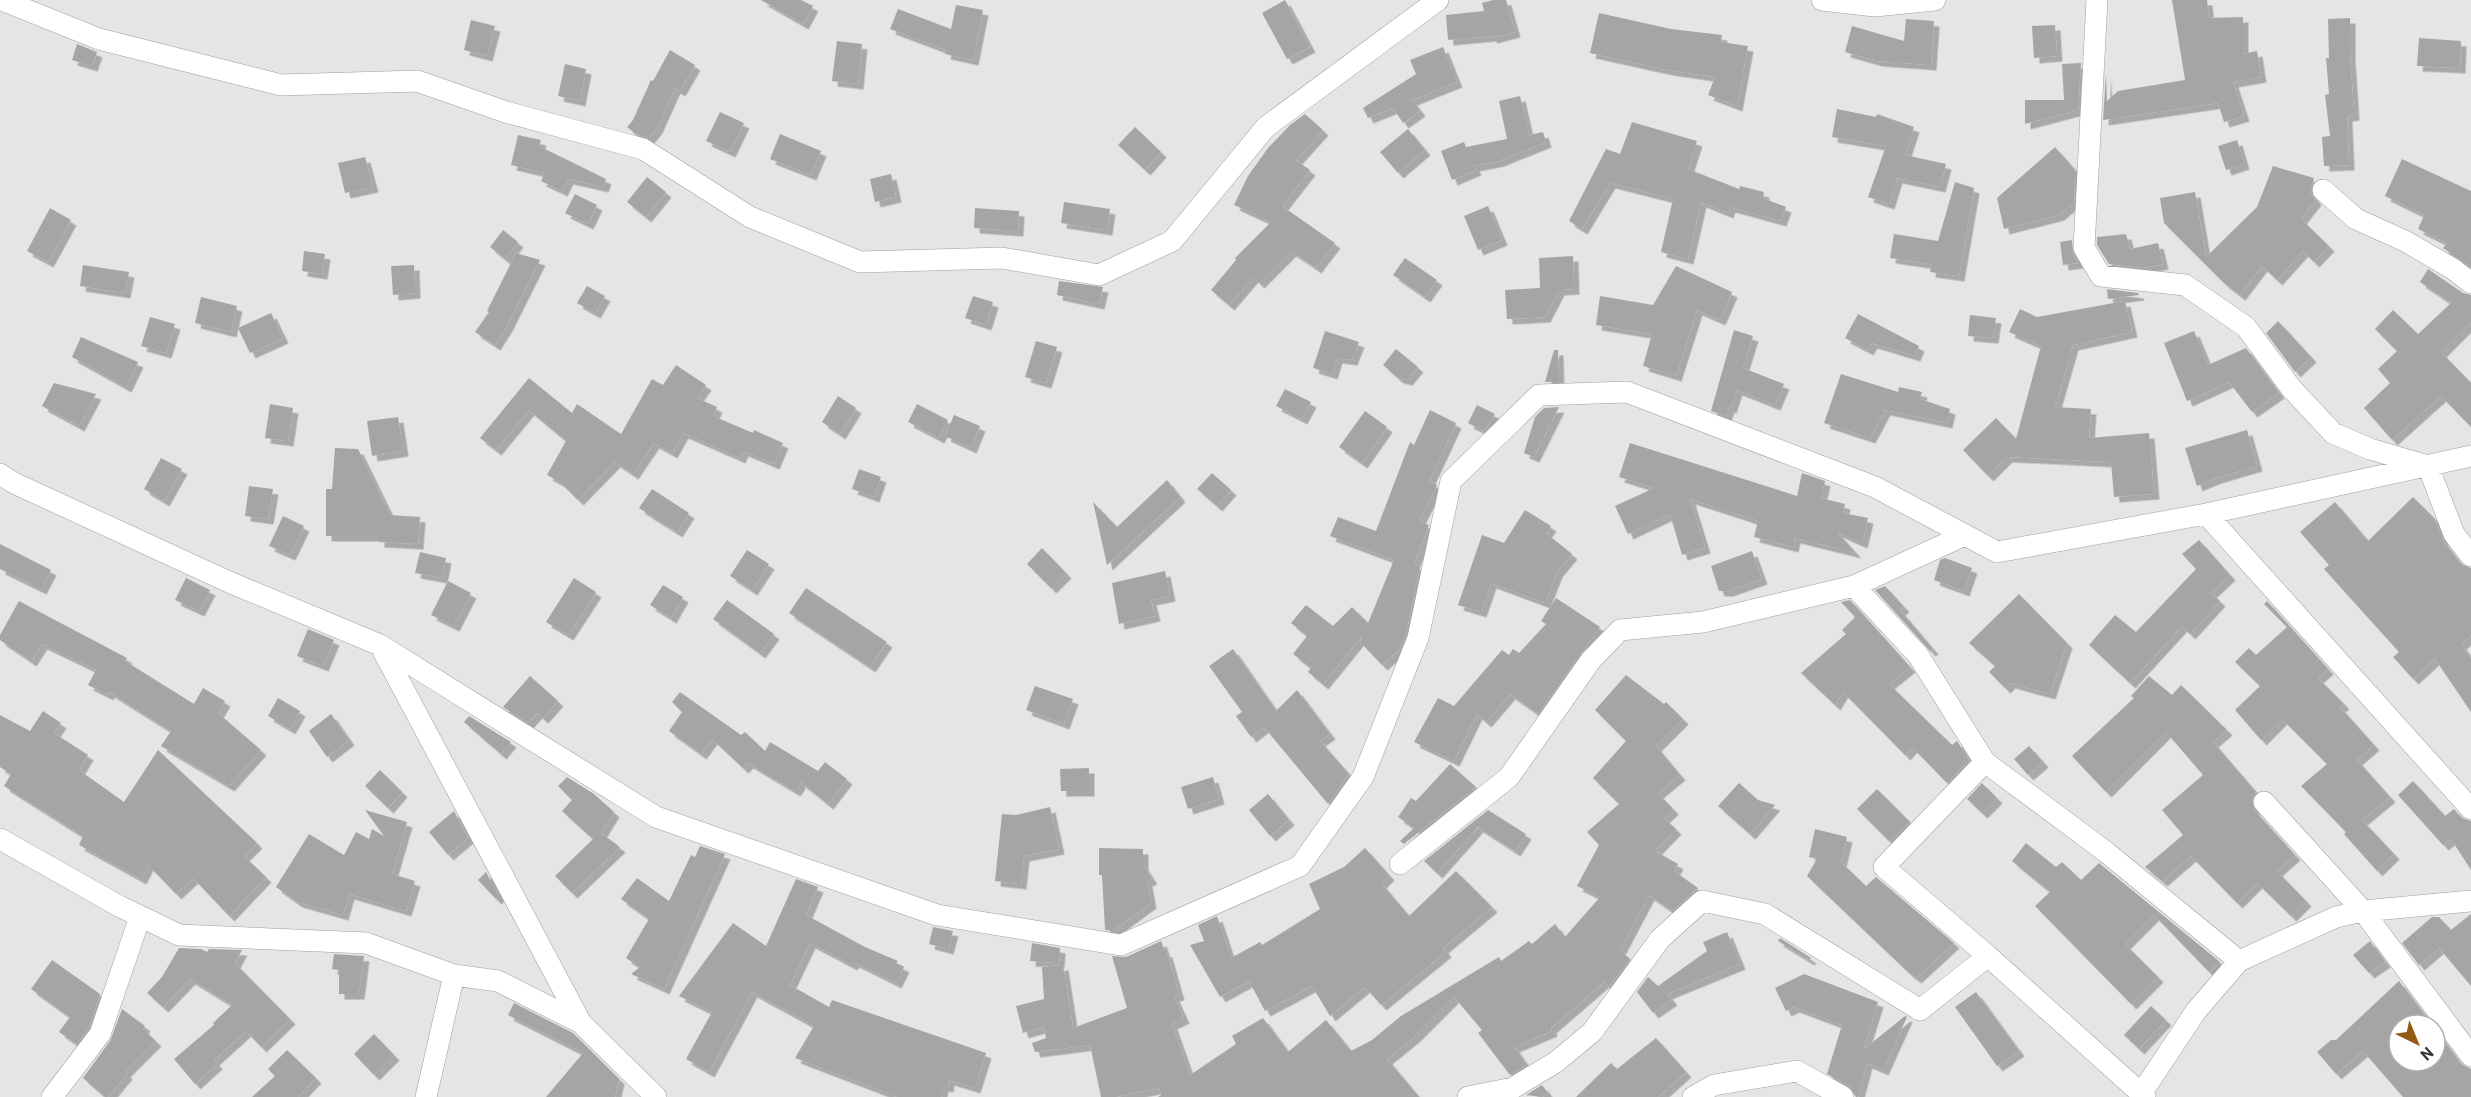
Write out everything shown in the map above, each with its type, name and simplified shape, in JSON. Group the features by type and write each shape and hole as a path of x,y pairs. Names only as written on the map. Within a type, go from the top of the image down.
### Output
{"street":[{"path":"2,0 99,39 281,86 417,81 506,112 643,149 750,217 860,262 1002,258 1099,276 1172,241 1266,127 1438,0"},
{"path":"1822,0 1875,6 1935,0"},
{"path":"2097,0 2084,248 2101,276 2185,285 2246,327 2291,388 2333,434 2370,449 2428,466"},
{"path":"2323,190 2356,219 2405,241 2453,269 2471,283"},
{"path":"0,474 14,483 229,582 380,645 656,817 937,915 1121,945 1300,866 1363,777 1418,638 1451,481 1539,394 1627,392 1875,487 1997,552 2206,514 2471,456"},
{"path":"2428,466 2454,534 2471,556"},
{"path":"2206,514 2471,809"},
{"path":"1400,864 1509,777 1591,660 1620,630 1703,622 1854,586 1965,535"},
{"path":"1854,586 1918,655 1985,762 2106,852 2240,961"},
{"path":"380,645 581,1023 656,1097"},
{"path":"1985,762 1884,867 1988,956 2143,1096 2196,1011 2240,961 2336,917 2363,911 2471,901"},
{"path":"2264,802 2363,911 2471,1056"},
{"path":"0,839 140,917 179,935 366,943 454,975 498,981 581,1023"},
{"path":"1468,1097 1513,1088 1556,1062 1592,1032 1660,939 1702,901 1765,914 1920,1010 1988,956"},
{"path":"52,1097 100,1034 140,917"},
{"path":"426,1097 454,975"},
{"path":"1693,1097 1714,1085 1797,1071 1843,1097"}],"building":[{"path":"761,0 801,0 813,6 803,24"},
{"path":"1285,0 1310,47 1287,59 1262,13"},
{"path":"1506,0 1515,32 1492,38 1491,36 1448,40 1446,15 1484,11 1482,3"},
{"path":"2172,0 2207,0 2209,18 2243,17 2243,54 2257,51 2261,77 2233,82 2244,116 2224,122 2218,103 2103,120 2106,73 2107,101 2118,91 2185,80"},
{"path":"956,5 983,10 973,60 945,54 946,50 890,29 898,9 951,29"},
{"path":"1599,13 1671,29 1722,35 1721,42 1748,46 1737,106 1708,95 1715,77 1667,70 1590,53"},
{"path":"2350,18 2354,115 2347,116 2349,165 2324,166 2322,137 2330,136 2325,95 2329,94 2326,58 2329,58 2328,19"},
{"path":"1906,19 1934,21 1931,65 1877,61 1845,52 1852,26 1904,41"},
{"path":"471,20 495,26 487,56 464,50"},
{"path":"2055,25 2057,56 2034,58 2032,26"},
{"path":"2419,38 2461,41 2460,68 2417,66"},
{"path":"837,41 862,44 858,84 832,81"},
{"path":"77,44 97,52 92,66 72,60"},
{"path":"1443,47 1457,82 1412,100 1420,111 1403,123 1393,108 1368,118 1363,108 1416,74 1410,60"},
{"path":"670,50 695,65 680,91 675,88 657,128 649,138 636,134 627,127 633,120 651,80 653,81"},
{"path":"2081,63 2078,110 2025,124 2025,100 2064,100 2062,64"},
{"path":"565,64 586,69 580,101 558,96"},
{"path":"1520,96 1529,135 1543,132 1546,142 1499,161 1474,166 1476,170 1452,180 1441,151 1464,142 1466,147 1507,139 1499,101"},
{"path":"1837,109 1876,117 1877,114 1914,127 1905,155 1946,164 1940,187 1897,178 1889,204 1868,197 1886,146 1832,137"},
{"path":"720,112 744,123 730,152 706,141"},
{"path":"1305,114 1323,130 1296,160 1310,170 1282,206 1335,243 1316,268 1291,251 1259,283 1253,277 1229,305 1211,290 1236,260 1235,258 1271,222 1234,205 1248,176 1268,148 1290,125"},
{"path":"1632,122 1697,141 1688,169 1739,189 1740,186 1764,192 1763,198 1786,207 1781,221 1730,207 1728,213 1701,202 1688,259 1661,252 1673,199 1610,183 1582,229 1569,221 1606,149 1620,154"},
{"path":"1135,127 1161,152 1145,170 1118,145"},
{"path":"1408,129 1425,150 1398,173 1380,152"},
{"path":"780,134 821,151 811,175 770,159"},
{"path":"518,135 541,140 539,146 606,179 603,187 568,179 562,191 541,181 545,173 511,165"},
{"path":"2237,140 2244,164 2226,170 2218,146"},
{"path":"2055,147 2075,170 2074,202 2059,215 2004,229 1997,198"},
{"path":"365,157 373,187 345,193 338,163"},
{"path":"2402,159 2471,191 2471,267 2443,248 2447,243 2418,229 2424,215 2385,196"},
{"path":"2273,166 2314,178 2310,192 2316,200 2301,219 2329,246 2314,262 2303,251 2277,280 2262,266 2240,295 2224,283 2164,223 2160,198 2195,192 2206,257 2257,207"},
{"path":"891,174 896,197 875,202 870,179"},
{"path":"647,177 666,192 646,217 627,202"},
{"path":"1955,182 1974,188 1959,276 1930,272 1931,264 1890,258 1894,234 1938,241"},
{"path":"575,194 597,205 588,224 565,213"},
{"path":"1064,202 1110,209 1107,230 1061,223"},
{"path":"1488,206 1502,240 1478,250 1464,216"},
{"path":"50,208 71,220 48,262 27,251"},
{"path":"975,208 1019,211 1018,231 974,228"},
{"path":"503,230 518,242 505,259 490,247"},
{"path":"2126,234 2130,249 2158,243 2163,264 2143,268 2109,264 2097,245 2097,237"},
{"path":"2072,240 2073,254 2078,263 2063,265 2060,242"},
{"path":"304,251 325,254 322,274 302,271"},
{"path":"516,253 540,260 495,345 475,332 489,312 487,311"},
{"path":"1573,256 1574,289 1559,290 1545,317 1507,319 1505,290 1540,288 1539,258"},
{"path":"1405,258 1437,280 1425,297 1393,275"},
{"path":"83,265 129,272 125,293 80,286"},
{"path":"414,265 415,293 393,295 391,266"},
{"path":"1676,266 1732,292 1720,320 1697,310 1676,376 1643,366 1652,334 1596,325 1600,296 1653,305"},
{"path":"2428,269 2463,293 2471,295 2471,322 2441,352 2471,383 2471,427 2441,396 2392,440 2364,408 2390,383 2378,369 2397,351 2375,329 2393,310 2418,334 2451,303 2420,282"},
{"path":"1059,281 1103,287 1099,304 1057,295"},
{"path":"587,286 605,296 595,313 577,303"},
{"path":"2107,289 2138,293 2139,295 2108,299"},
{"path":"973,296 993,302 986,325 965,318"},
{"path":"201,297 237,306 231,332 195,323"},
{"path":"2125,301 2132,332 2073,345 2055,407 2091,409 2089,438 2149,433 2154,494 2114,497 2111,462 2007,457 1988,476 1963,450 1996,418 2016,439 2041,346 2009,332 2020,309 2037,317"},
{"path":"271,313 283,338 250,353 238,328"},
{"path":"1858,314 1919,346 1915,356 1872,343 1868,350 1845,338"},
{"path":"1970,315 1996,318 1993,338 1968,336"},
{"path":"150,317 175,324 166,353 141,346"},
{"path":"2278,321 2311,357 2295,372 2266,333"},
{"path":"1734,330 1753,336 1743,368 1784,384 1775,405 1737,390 1726,416 1711,411"},
{"path":"1325,331 1359,342 1352,360 1337,358 1332,374 1313,368"},
{"path":"2194,331 2208,365 2246,348 2279,393 2252,412 2229,382 2187,401 2164,343"},
{"path":"81,337 138,362 126,387 72,357"},
{"path":"1036,341 1057,347 1046,383 1025,377"},
{"path":"1396,349 1418,367 1407,380 1398,378 1383,365"},
{"path":"1554,350 1558,350 1559,382 1545,382"},
{"path":"676,365 706,385 697,398 717,407 713,416 783,443 774,464 743,451 740,458 683,433 672,453 654,443 633,474 615,462 578,500 560,482 547,475 566,441 529,410 496,450 480,438 529,378 572,413 577,404 621,434 652,379 663,385"},
{"path":"1841,374 1898,392 1899,387 1922,392 1920,399 1950,409 1947,423 1885,410 1870,438 1824,423"},
{"path":"54,383 96,394 79,426 42,406"},
{"path":"1285,389 1311,402 1302,419 1276,406"},
{"path":"838,396 856,408 840,434 822,422"},
{"path":"270,404 293,408 288,441 265,438"},
{"path":"917,404 948,420 939,438 908,422"},
{"path":"1477,405 1495,414 1484,431 1468,423"},
{"path":"1559,407 1534,457 1524,453 1535,417 1544,408"},
{"path":"1430,410 1456,423 1429,481 1437,485 1419,521 1429,525 1414,564 1420,566 1406,634 1400,649 1382,665 1360,642 1362,636 1323,684 1308,672 1311,668 1293,654 1307,636 1291,623 1306,605 1333,626 1352,607 1368,623 1394,560 1330,536 1338,517 1376,531 1410,442 1414,445"},
{"path":"1365,411 1387,427 1362,463 1339,447"},
{"path":"954,415 980,426 971,448 945,436"},
{"path":"398,417 403,451 372,456 367,421"},
{"path":"2247,430 2257,466 2197,486 2185,448"},
{"path":"1630,443 1797,496 1802,473 1825,481 1821,498 1845,504 1843,513 1868,518 1862,543 1837,532 1856,553 1795,538 1793,547 1754,537 1758,521 1690,499 1705,548 1682,555 1670,514 1628,534 1615,506 1654,488 1619,477"},
{"path":"335,448 358,449 390,515 420,517 418,544 379,542 379,536 326,536 326,489 332,489"},
{"path":"161,458 182,469 164,501 144,489"},
{"path":"859,469 881,477 874,497 852,489"},
{"path":"1212,473 1231,490 1217,506 1197,489"},
{"path":"1167,480 1180,497 1107,565 1093,502 1117,527"},
{"path":"249,486 273,489 268,519 245,516"},
{"path":"652,489 689,513 677,532 639,508"},
{"path":"2413,497 2434,518 2444,542 2461,564 2471,568 2471,636 2461,644 2471,658 2471,712 2435,659 2413,679 2393,657 2399,652 2324,569 2329,565 2300,532 2335,502 2368,541"},
{"path":"1525,510 1551,526 1546,533 1572,554 1557,572 1545,603 1491,583 1481,612 1458,605 1482,535 1504,543"},
{"path":"283,516 304,526 290,555 269,546"},
{"path":"2199,540 2230,575 2211,593 2220,601 2190,634 2182,626 2130,683 2089,645 2115,615 2136,632 2196,569 2182,554"},
{"path":"0,544 51,570 41,589 0,569"},
{"path":"1042,548 1066,573 1051,588 1027,564"},
{"path":"747,550 769,564 752,590 730,576"},
{"path":"1752,551 1762,579 1728,591 1719,591 1711,566"},
{"path":"420,552 446,558 442,578 415,573"},
{"path":"1945,558 1972,568 1964,591 1934,580 1940,560"},
{"path":"1165,571 1170,596 1151,600 1155,616 1119,624 1112,583"},
{"path":"186,578 210,590 199,611 175,600"},
{"path":"574,578 596,592 568,635 546,622"},
{"path":"448,581 471,593 454,626 431,615"},
{"path":"663,585 683,597 671,618 650,605"},
{"path":"1885,586 1904,607 1900,610 1933,649 1930,651 1875,590"},
{"path":"806,588 887,642 870,667 789,613"},
{"path":"2019,594 2067,643 2050,694 2010,683 2005,688 1989,672 1995,666 1969,643"},
{"path":"1556,598 1600,627 1538,714 1510,694 1486,722 1477,714 1454,761 1414,742 1438,698 1454,706 1502,650 1509,655 1513,649 1519,653 1546,624 1541,621"},
{"path":"727,600 774,634 760,653 713,619"},
{"path":"1850,600 1910,667 1889,684 1952,745 1957,741 1969,760 1947,783 1912,747 1905,755 1843,692 1835,705 1801,673 1846,634 1842,630 1855,617 1841,602"},
{"path":"19,601 127,658 125,661 194,704 203,688 225,701 218,713 261,750 229,786 161,746 171,731 109,692 108,695 88,685 96,670 42,644 31,661 0,640 0,635"},
{"path":"2267,601 2328,669 2318,678 2344,704 2340,707 2374,745 2357,760 2390,797 2362,820 2394,854 2377,871 2344,834 2346,832 2301,786 2327,764 2282,719 2261,740 2235,710 2260,686 2235,662 2249,648 2256,655 2287,627 2264,604"},
{"path":"308,629 334,640 323,666 297,656"},
{"path":"1233,649 1276,711 1297,690 1330,734 1320,741 1349,774 1328,804 1264,727 1251,737 1236,716 1242,712 1209,666"},
{"path":"1626,675 1664,704 1666,702 1683,719 1656,746 1680,775 1658,793 1673,809 1664,818 1676,829 1655,851 1678,864 1674,871 1698,888 1672,911 1649,895 1620,950 1630,959 1609,987 1604,982 1551,1028 1552,1031 1514,1047 1527,1065 1510,1075 1478,1033 1482,1030 1454,997 1414,1037 1387,1059 1419,1097 1158,1097 1161,1095 1159,1088 1116,1097 1101,1097 1090,1045 1035,1052 1032,1043 1046,1038 1044,1027 1023,1033 1016,1006 1044,999 1042,967 1063,965 1073,1028 1127,1008 1112,956 1126,957 1161,941 1167,952 1179,995 1174,996 1184,1018 1172,1024 1190,1075 1236,1044 1232,1036 1263,1018 1288,1052 1326,1020 1351,1051 1372,1040 1401,1016 1499,957 1501,961 1529,941 1532,944 1555,924 1565,937 1600,897 1577,886 1599,845 1587,832 1619,804 1593,778 1626,741 1595,710"},
{"path":"530,676 558,701 543,718 537,713 528,723 503,707"},
{"path":"2149,676 2172,695 2181,685 2227,730 2213,742 2256,792 2252,799 2255,811 2295,855 2277,871 2306,901 2291,916 2257,883 2237,903 2191,856 2162,881 2145,867 2183,835 2162,810 2203,775 2166,732 2106,792 2072,756 2134,698 2131,696"},
{"path":"1035,686 1073,699 1064,724 1026,710"},
{"path":"680,692 741,735 745,732 765,751 770,742 818,771 825,762 847,779 828,804 799,781 800,784 795,791 748,763 743,768 712,739 701,754 669,731 682,712 672,702"},
{"path":"278,698 300,711 290,729 268,716"},
{"path":"43,711 61,723 54,733 88,755 79,770 124,802 158,750 257,843 244,856 266,877 229,916 193,878 176,894 148,865 141,879 79,845 83,836 4,786 11,774 0,767 0,715 30,731"},
{"path":"331,714 349,740 327,757 309,731"},
{"path":"469,716 511,742 501,754 464,722"},
{"path":"2029,746 2043,762 2028,775 2014,759"},
{"path":"1450,764 1476,787 1404,844 1400,841 1414,828 1398,817 1411,798 1416,801"},
{"path":"1089,768 1089,791 1061,791 1060,769"},
{"path":"380,770 402,792 388,808 365,786"},
{"path":"567,777 594,794 614,812 601,833 620,847 572,893 555,876 593,839 562,811 572,800 558,786"},
{"path":"1213,777 1219,799 1188,809 1181,787"},
{"path":"2413,781 2445,816 2454,809 2462,818 2471,821 2471,870 2451,839 2443,845 2398,795"},
{"path":"1739,783 1758,800 1775,805 1750,834 1718,806"},
{"path":"1982,783 1997,798 1982,813 1967,799"},
{"path":"1877,789 1910,822 1893,839 1887,839 1857,809"},
{"path":"1268,794 1289,820 1270,836 1249,810"},
{"path":"1050,807 1059,849 1024,856 1021,884 995,881 1002,814 1016,815"},
{"path":"365,810 407,822 392,874 415,881 406,911 349,894 343,915 297,902 276,887 309,834 344,855 356,832 369,839 372,829 384,836"},
{"path":"1488,810 1526,834 1515,851 1478,827 1437,873 1424,861"},
{"path":"454,811 468,838 448,855 429,832"},
{"path":"1815,829 1847,837 1841,862 1866,886 1876,877 1954,943 1916,978 1807,876 1817,859 1809,857"},
{"path":"2026,843 2056,867 2062,862 2081,880 2099,863 2220,962 2209,972 2154,915 2125,944 2158,977 2131,1004 2035,906 2050,892 2012,861"},
{"path":"700,846 725,854 664,989 631,974 640,967 626,958 649,919 621,899 637,878 669,901 691,855 695,857"},
{"path":"1099,848 1143,849 1143,865 1152,879 1147,881 1151,903 1113,931 1105,930 1102,875 1099,875"},
{"path":"1365,848 1389,875 1381,883 1409,916 1456,871 1492,907 1443,948 1446,952 1381,1005 1365,987 1330,1016 1312,986 1265,1011 1249,981 1220,997 1190,945 1204,941 1198,925 1217,916 1231,958 1260,942 1262,945 1320,909 1309,884 1344,867"},
{"path":"486,872 499,896 496,899 478,880"},
{"path":"796,879 818,887 806,915 865,947 898,961 896,963 904,967 896,983 854,962 852,965 810,943 790,985 829,1007 832,1000 986,1053 975,1088 949,1080 948,1087 943,1086 941,1097 897,1097 795,1058 814,1026 752,992 709,1072 686,1059 712,1012 679,996 733,923 766,946"},
{"path":"2471,914 2471,986 2439,948 2419,965 2402,943 2432,917 2439,917 2451,930"},
{"path":"933,927 953,931 948,949 929,944"},
{"path":"1727,932 1740,964 1667,994 1672,1000 1653,1013 1637,992 1648,977 1658,986 1707,951 1703,942"},
{"path":"1780,938 1811,958 1809,960 1778,941"},
{"path":"2370,941 2385,962 2369,973 2353,955"},
{"path":"1032,943 1060,948 1059,963 1030,961"},
{"path":"179,948 201,949 207,952 209,949 242,950 235,963 290,1019 261,1047 246,1031 214,1060 217,1064 195,1084 174,1059 214,1025 213,1023 232,1005 190,979 163,1007 147,993 162,977"},
{"path":"334,954 364,956 359,994 339,994 339,970 332,969"},
{"path":"52,960 100,994 89,1028 77,1044 59,1032 70,1017 31,989"},
{"path":"1804,974 1878,1002 1863,1050 1905,1016 1907,1017 1883,1070 1867,1063 1858,1097 1849,1086 1827,1074 1842,1025 1794,1007 1786,1011 1775,988"},
{"path":"2399,981 2423,1013 2387,1013 2387,1073 2447,1073 2447,1045 2461,1064 2471,1069 2471,1097 2403,1097 2363,1051 2336,1074 2317,1052 2331,1040 2336,1040"},
{"path":"1976,992 2019,1051 1997,1066 1955,1007"},
{"path":"514,1003 573,1033 619,1079 615,1097 546,1097 583,1053 508,1015"},
{"path":"2151,1006 2166,1020 2139,1049 2124,1035"},
{"path":"122,1009 145,1026 143,1029 156,1041 125,1072 127,1074 108,1097 105,1097 83,1078 110,1041"},
{"path":"374,1034 394,1055 374,1075 354,1054"},
{"path":"1656,1038 1686,1072 1658,1097 1576,1097 1611,1063 1617,1069"},
{"path":"287,1050 316,1078 298,1097 252,1097 275,1076 268,1069"},
{"path":"1542,1085 1548,1093 1542,1097 1526,1095"}]}
